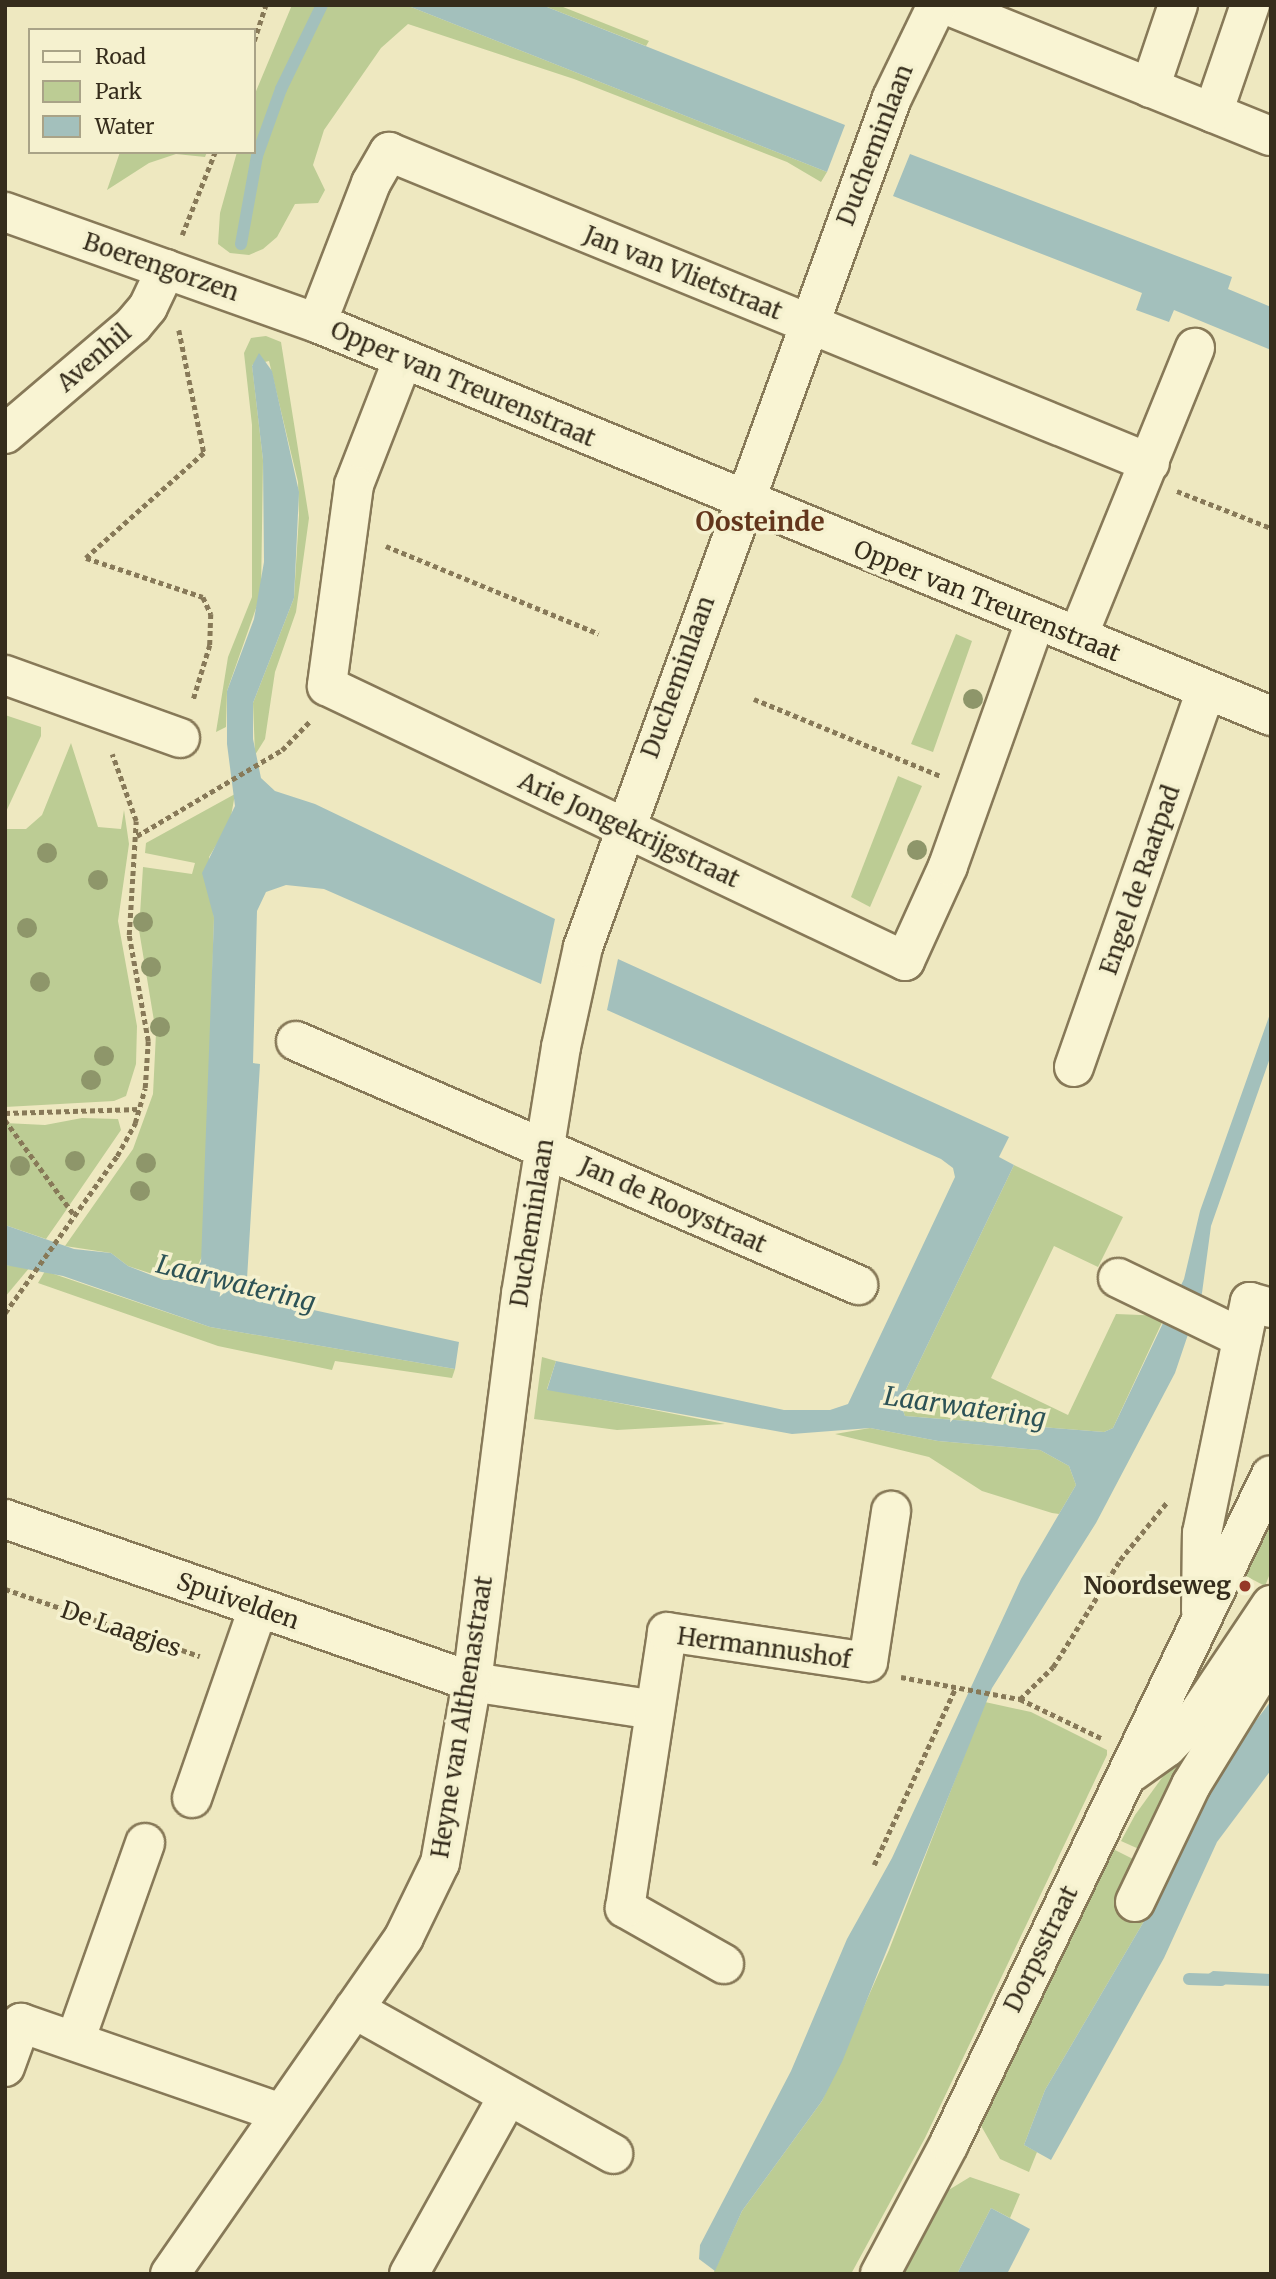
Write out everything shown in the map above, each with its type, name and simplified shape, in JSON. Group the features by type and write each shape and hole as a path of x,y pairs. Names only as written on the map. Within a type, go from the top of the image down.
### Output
{"street":[{"name":"Ducheminlaan","path":"510,1375 544,1149 583,947 623,828 901,73 937,5"},
{"path":"946,5 1271,136"},
{"path":"1150,88 1178,5"},
{"path":"1213,113 1250,5"},
{"name":"Jan van Vlietstraat","path":"317,323 370,183 389,152 808,325 1147,470"},
{"name":"Boerengorzen","path":"5,212 317,323"},
{"name":"Avenhil","path":"5,434 133,325 148,307 166,269"},
{"name":"Opper van Treurenstraat","path":"317,323 743,501 1078,636 1205,692 1271,716"},
{"path":"1078,636 1195,348"},
{"path":"327,686 359,466 403,359"},
{"name":"Arie Jongekrijgstraat","path":"327,686 905,961 938,892 1036,619"},
{"path":"5,675 180,738"},
{"name":"Engel de Raatpad","path":"1074,1067 1205,692"},
{"name":"Jan de Rooystraat","path":"296,1041 858,1285"},
{"path":"1118,1278 1242,1338"},
{"path":"1201,1623 1202,1533 1250,1302 1271,1308"},
{"name":"Heyne van Althenastraat","path":"170,2274 409,1928 434,1881 446,1842 472,1682 510,1375"},
{"path":"1201,1623 1271,1475"},
{"name":"Hermannushof","path":"724,1964 625,1908 667,1632 868,1662 891,1511"},
{"name":"Spuivelden","path":"5,1519 472,1682"},
{"path":"1132,1765 1167,1747 1196,1717 1271,1605"},
{"path":"192,1798 258,1608"},
{"name":"Dorpsstraat","path":"880,2274 949,2144 1201,1623"},
{"path":"1135,1902 1191,1785 1271,1655"},
{"path":"472,1682 655,1710"},
{"path":"75,2041 145,1843"},
{"path":"354,2009 613,2154"},
{"path":"5,2067 21,2023 281,2113"},
{"path":"409,2274 509,2096"}],"path":[{"path":"256,35 266,5"},
{"path":"180,738 209,657 208,603 196,594 86,558 204,453 166,269 214,154"},
{"path":"1147,470 1271,528"},
{"path":"348,530 599,634"},
{"path":"137,836 266,761 301,733 327,686"},
{"path":"754,699 975,790"},
{"path":"5,1313 117,1156 140,1109 148,1041 130,935 137,836 126,786 90,706"},
{"path":"5,1113 140,1109"},
{"path":"5,1120 75,1216"},
{"path":"1020,1699 1053,1667 1120,1560 1170,1498"},
{"name":"De Laagjes","path":"5,1589 236,1668"},
{"path":"868,1662 887,1674 962,1691 1020,1699 1132,1765"},
{"path":"874,1865 955,1689"}],"green space":[{"path":"292,5 406,5 827,172 821,182 787,162 574,79 408,24 381,48 324,130 313,165 325,190 318,203 295,204 277,237 263,249 249,255 230,253 218,244 220,213 236,154 256,154 256,91"},
{"path":"542,5 558,5 649,41 646,46"},
{"path":"119,154 176,154 149,163 107,190"},
{"path":"176,154 206,154 205,157"},
{"path":"266,336 281,342 309,518 296,612 275,672 265,739 255,755 253,703 294,598 299,515 298,482 269,361 252,365 263,460 261,594 227,691 226,727 216,732 228,657 252,597 252,425 244,353 251,338"},
{"path":"956,634 972,641 933,752 911,744"},
{"path":"5,715 41,727 41,736 5,814"},
{"path":"71,743 98,827 121,829 124,810 129,844 118,921 137,1026 136,1064 126,1096 114,1101 5,1107 5,829 26,829 42,815"},
{"path":"898,776 922,786 870,907 851,897"},
{"path":"235,794 230,822 209,857 214,918 204,1252 193,1276 177,1282 128,1266 111,1253 65,1246 133,1149 153,1094 156,1033 139,930 143,867 192,874 195,863 145,853 146,843"},
{"path":"82,1118 118,1119 121,1130 46,1239 5,1225 5,1123 45,1125"},
{"path":"1014,1165 1123,1217 1098,1267 1054,1246 991,1378 1068,1415 1116,1314 1165,1316 1113,1428 1104,1432 905,1416 900,1402"},
{"path":"5,1265 30,1267 5,1297"},
{"path":"45,1271 210,1327 455,1369 452,1378 335,1361 332,1370 218,1346 38,1283"},
{"path":"542,1357 556,1361 547,1389 725,1424 617,1430 534,1419"},
{"path":"870,1428 938,1441 1040,1450 1069,1466 1076,1485 1059,1514 1052,1513 982,1491 929,1457 835,1434"},
{"path":"1271,1515 1271,1571 1265,1586 1242,1574"},
{"path":"985,1702 1031,1712 1107,1750 1107,1755 925,2138 851,2274 713,2274 742,2211 822,2101 889,1950"},
{"path":"1214,1706 1150,1854 1121,1841 1135,1815"},
{"path":"1113,1849 1143,1864 1157,1899 1045,2090 1024,2145 1037,2152 1029,2172 1000,2159 980,2124"},
{"path":"970,2177 1020,2194 1010,2218 991,2208 957,2274 903,2274 947,2191"}],"water":[{"path":"406,5 542,5 845,125 827,172"},
{"path":"910,154 1232,277 1228,289 1271,307 1271,350 1174,310 1169,322 1136,310 1142,293 893,196"},
{"name":"Laarwatering","path":"259,353 272,371 299,492 294,598 253,703 253,739 261,778 275,791 315,804 555,919 541,984 324,889 286,885 266,892 257,911 253,1063 260,1064 247,1279 259,1298 459,1342 455,1369 210,1327 63,1276 5,1265 5,1225 74,1249 111,1253 128,1266 164,1280 186,1280 201,1262 214,918 202,873 235,806 227,744 227,691 254,619 264,562 263,460 252,366"},
{"path":"618,959 1009,1137 999,1157 1014,1165 900,1402 905,1416 1104,1432 1113,1428 1184,1279 1200,1211 1271,1011 1271,1055 1211,1226 1202,1293 1175,1373 1096,1523 992,1688 842,2062 822,2101 742,2211 715,2271 699,2259 700,2245 791,2071 847,1939 892,1858 1021,1579 1076,1485 1069,1466 1040,1450 938,1441 870,1428 792,1434 547,1390 556,1361 784,1410 830,1410 848,1404 955,1177 953,1168 941,1159 607,1010"},
{"path":"1271,1701 1271,1770 1217,1842 1164,1958 1051,2160 1024,2145 1045,2090 1157,1899 1186,1833 1235,1748"},
{"path":"1213,1971 1271,1974 1271,1986 1212,1984 1207,1975"},
{"path":"991,2208 1030,2229 1007,2274 957,2274"}],"waterway":[{"path":"241,244 257,156 281,89 322,5"},
{"path":"1189,1979 1221,1980"}],"place":[{"name":"Noordseweg","path":"1245,1586"}],"district":[{"name":"Oosteinde","path":"760,522"}]}
